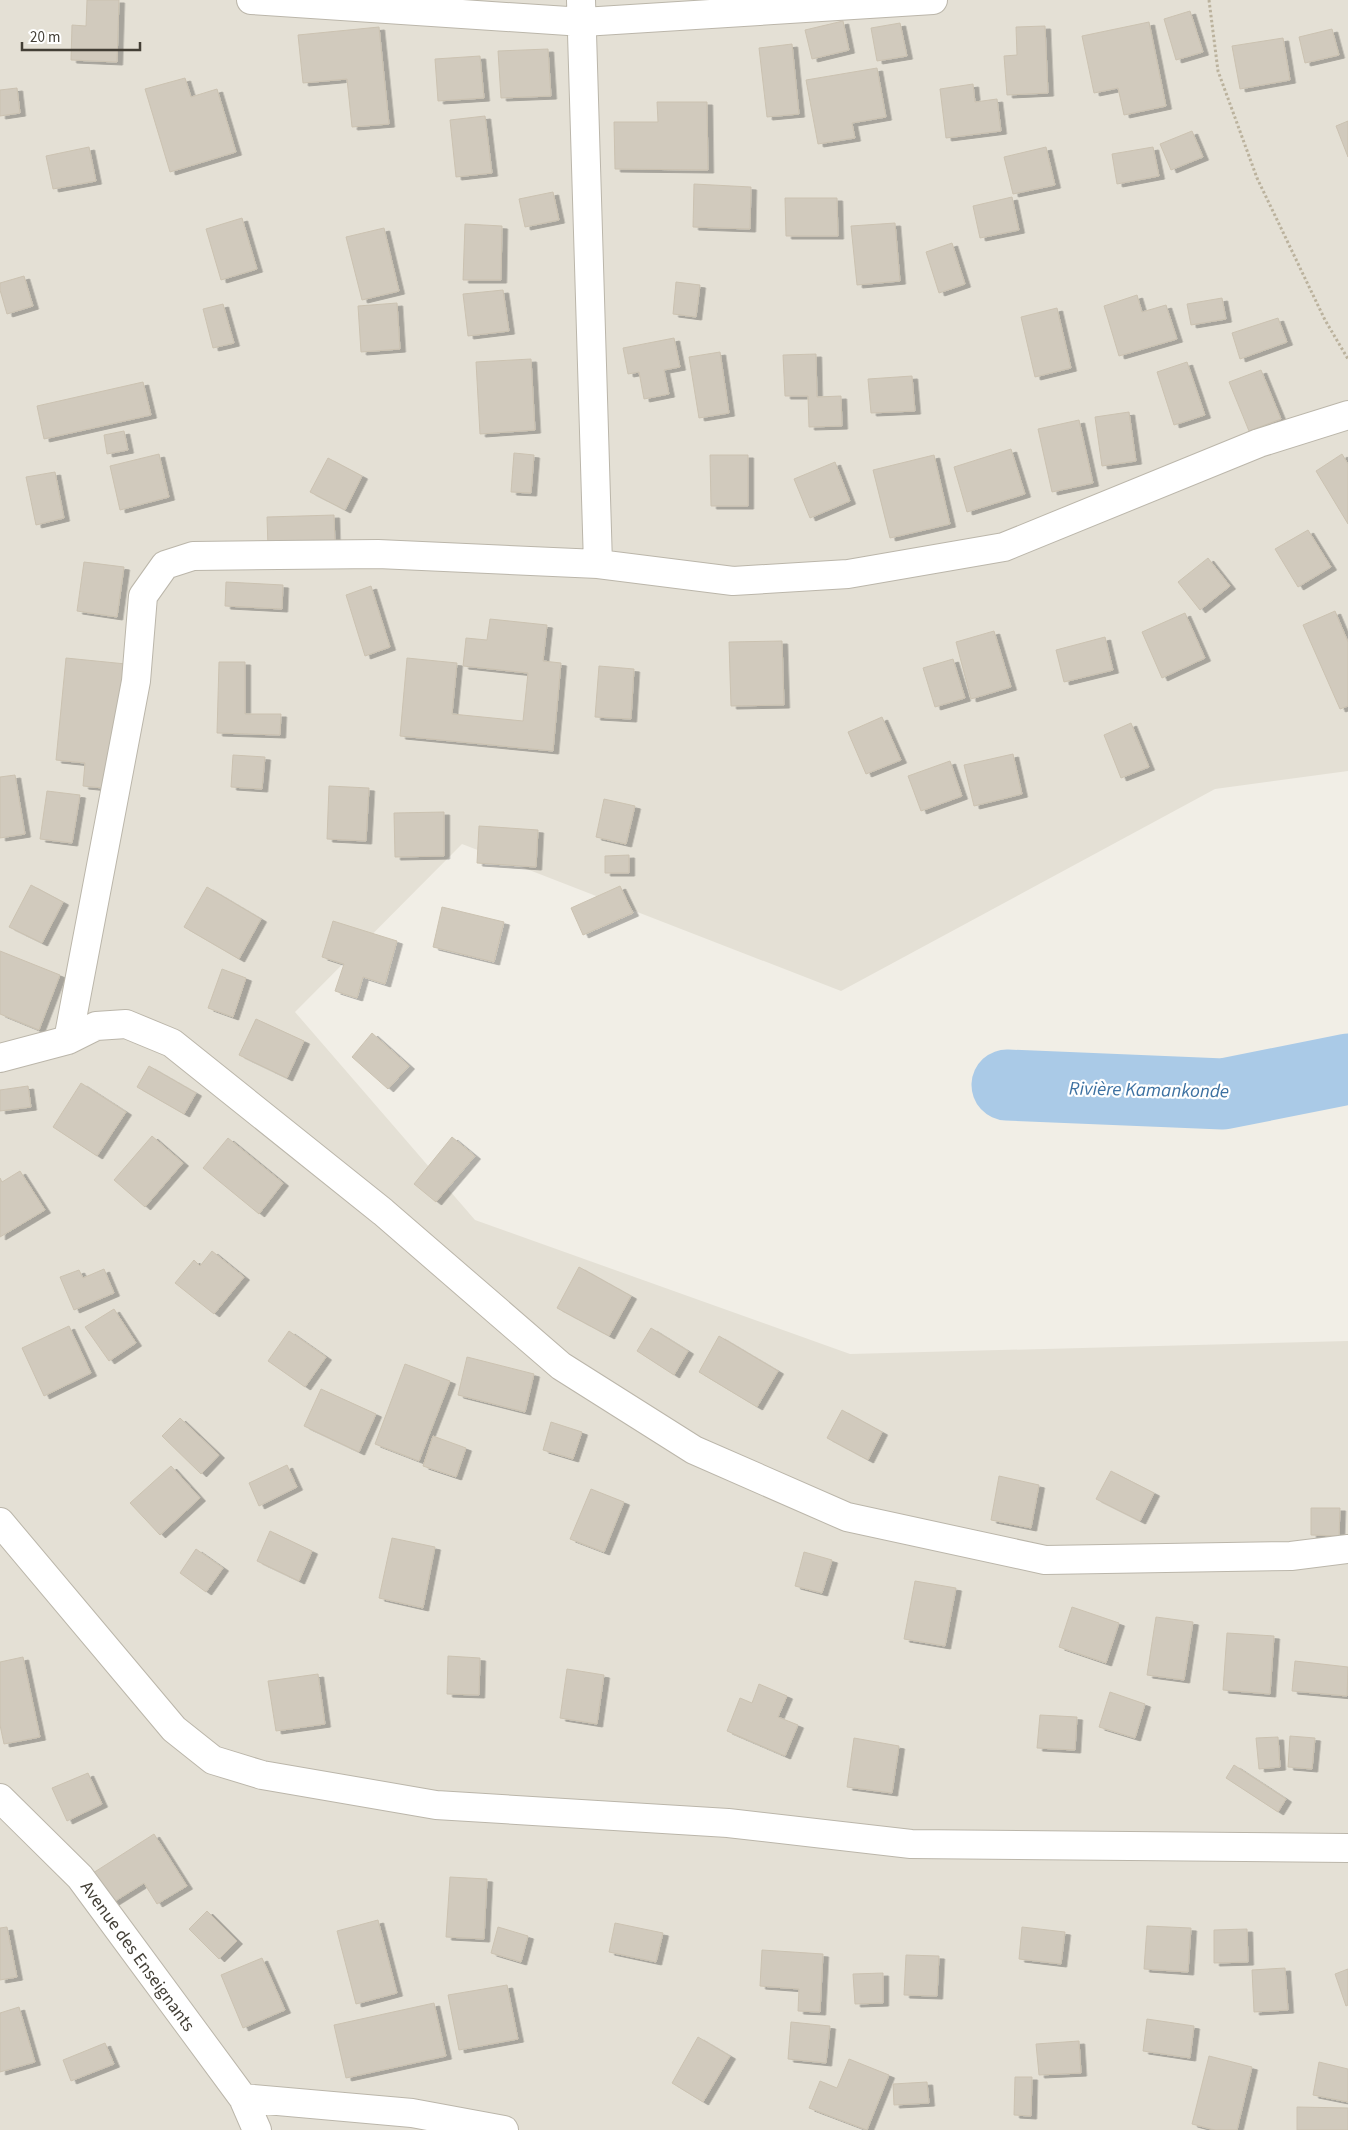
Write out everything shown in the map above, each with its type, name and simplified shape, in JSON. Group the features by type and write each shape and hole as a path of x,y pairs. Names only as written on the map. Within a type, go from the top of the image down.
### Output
{"street":[{"path":"251,0 582,11 933,0"},
{"path":"582,11 598,564"},
{"path":"68,1040 136,681 143,596 165,565 192,556 378,554 598,564 732,582 848,574 1004,548 1259,443 1348,415"},
{"path":"0,1058 68,1040 96,1026 126,1024 172,1042 383,1212 561,1366 694,1450 847,1517 1045,1560 1291,1556 1348,1549"},
{"path":"0,1522 174,1729 213,1760 262,1775 436,1805 728,1823 911,1844 1348,1848"},
{"name":"Avenue des Enseignants","path":"0,1798 80,1877 243,2098 257,2130"},
{"path":"243,2098 412,2113 504,2130"}],"path":[{"path":"1209,0 1218,71 1257,178 1325,320 1348,359"}],"shaded area":[{"path":"0,0 1348,0 1348,771 1215,789 841,991 462,844 295,1012 475,1220 850,1354 1348,1341 1348,2130 0,2130"}],"building":[{"path":"87,0 119,0 117,62 71,60 72,25 86,26"},
{"path":"1190,11 1203,52 1176,60 1164,19"},
{"path":"843,21 849,50 812,59 805,30"},
{"path":"1149,22 1166,106 1124,115 1118,88 1094,93 1082,36"},
{"path":"900,23 907,56 877,61 871,28"},
{"path":"1045,26 1048,93 1007,95 1004,56 1017,55 1016,27"},
{"path":"379,27 389,124 352,127 347,79 303,83 298,35"},
{"path":"1332,29 1339,55 1305,63 1299,37"},
{"path":"1283,38 1290,80 1240,89 1232,46"},
{"path":"792,44 799,114 767,117 759,48"},
{"path":"548,49 551,96 501,98 498,51"},
{"path":"480,56 484,98 438,101 435,59"},
{"path":"877,68 886,117 852,123 855,138 818,144 806,80"},
{"path":"185,78 191,97 217,89 236,152 170,172 145,89"},
{"path":"973,84 975,102 997,99 1001,131 946,138 940,89"},
{"path":"17,88 20,113 0,116 0,90"},
{"path":"657,102 707,102 708,170 615,169 614,122 658,122"},
{"path":"485,116 492,173 456,177 450,120"},
{"path":"1348,121 1348,157 1336,126"},
{"path":"1192,131 1203,157 1171,170 1160,144"},
{"path":"89,147 96,181 53,189 46,156"},
{"path":"1046,147 1055,185 1013,194 1004,157"},
{"path":"1153,147 1159,176 1117,184 1112,154"},
{"path":"694,184 751,187 750,229 693,227"},
{"path":"553,192 559,220 525,227 519,199"},
{"path":"1012,197 1019,230 980,238 973,206"},
{"path":"785,198 837,198 838,236 786,236"},
{"path":"242,218 257,269 221,280 206,229"},
{"path":"895,223 900,281 857,285 851,226"},
{"path":"465,224 502,226 501,280 463,280"},
{"path":"384,228 399,291 362,300 346,237"},
{"path":"952,243 965,284 939,293 926,252"},
{"path":"24,276 33,306 7,314 0,290 0,283"},
{"path":"676,282 700,285 696,317 673,314"},
{"path":"503,290 509,331 468,336 463,294"},
{"path":"1137,295 1142,312 1166,305 1177,339 1119,356 1104,306"},
{"path":"1222,298 1226,319 1191,325 1187,304"},
{"path":"397,303 400,349 361,352 358,306"},
{"path":"223,304 234,343 213,348 203,309"},
{"path":"1057,308 1071,368 1035,377 1021,317"},
{"path":"1278,318 1287,342 1240,359 1232,333"},
{"path":"674,338 680,367 664,370 669,394 644,399 639,372 628,374 623,348"},
{"path":"720,352 729,413 699,418 689,357"},
{"path":"816,354 817,397 841,396 842,426 809,427 808,396 785,396 783,355"},
{"path":"531,359 535,430 480,434 476,362"},
{"path":"1187,362 1205,415 1174,425 1157,372"},
{"path":"1261,370 1281,419 1249,431 1229,382"},
{"path":"912,376 915,411 871,413 868,379"},
{"path":"143,382 151,415 44,439 37,406"},
{"path":"1129,412 1136,461 1102,466 1095,417"},
{"path":"1079,420 1093,483 1052,492 1038,429"},
{"path":"124,431 128,450 107,454 104,435"},
{"path":"1011,449 1025,494 967,512 954,467"},
{"path":"514,453 534,455 531,493 511,492"},
{"path":"159,454 169,497 120,510 110,466"},
{"path":"1342,454 1348,464 1348,524 1316,471"},
{"path":"710,455 748,455 748,506 711,506"},
{"path":"934,455 950,524 890,538 873,470"},
{"path":"328,458 362,476 345,510 310,492"},
{"path":"835,462 850,501 810,518 794,479"},
{"path":"55,472 64,518 36,525 26,477"},
{"path":"334,515 335,545 268,548 267,517"},
{"path":"1308,530 1331,567 1298,587 1275,549"},
{"path":"1208,558 1230,586 1200,610 1178,582"},
{"path":"84,562 124,567 117,617 77,611"},
{"path":"226,582 283,585 282,609 225,606"},
{"path":"371,586 390,647 365,656 346,595"},
{"path":"1335,611 1348,642 1348,706 1340,709 1303,625"},
{"path":"1185,613 1205,658 1162,678 1142,632"},
{"path":"490,619 547,625 543,661 561,663 553,751 400,736 407,658 457,663 452,714 523,721 528,673 463,666 466,638 487,640"},
{"path":"994,631 1011,687 971,699 956,642"},
{"path":"1105,637 1113,670 1064,682 1056,650"},
{"path":"782,641 784,705 731,706 729,642"},
{"path":"66,658 126,664 113,789 83,786 85,763 56,760"},
{"path":"953,659 965,698 935,707 923,668"},
{"path":"219,662 245,662 245,714 281,714 280,735 217,733"},
{"path":"599,666 634,669 631,719 595,717"},
{"path":"882,717 901,760 866,774 848,732"},
{"path":"1131,723 1149,767 1121,778 1104,735"},
{"path":"1013,754 1022,794 974,806 964,765"},
{"path":"233,755 265,757 262,789 231,787"},
{"path":"950,761 962,796 921,811 908,776"},
{"path":"15,775 25,834 0,838 0,777"},
{"path":"329,786 369,788 366,841 327,839"},
{"path":"47,791 80,795 72,843 40,839"},
{"path":"604,799 635,806 626,844 596,837"},
{"path":"444,812 444,856 395,857 394,813"},
{"path":"479,826 538,830 536,867 477,863"},
{"path":"629,855 629,873 605,873 605,856"},
{"path":"31,885 63,902 42,943 9,927"},
{"path":"620,886 633,913 583,935 571,908"},
{"path":"207,887 261,919 239,959 184,927"},
{"path":"442,907 504,922 494,962 433,947"},
{"path":"333,921 397,941 385,984 363,977 357,998 335,991 344,964 322,957"},
{"path":"0,951 60,975 39,1030 0,1014"},
{"path":"222,969 246,978 233,1017 208,1008"},
{"path":"256,1019 304,1041 287,1078 239,1055"},
{"path":"372,1033 409,1066 388,1089 352,1057"},
{"path":"149,1066 196,1093 184,1114 137,1087"},
{"path":"81,1083 126,1112 97,1156 53,1127"},
{"path":"28,1086 31,1107 0,1111 0,1090"},
{"path":"152,1136 183,1163 145,1207 114,1180"},
{"path":"452,1137 475,1156 436,1202 414,1184"},
{"path":"228,1138 283,1183 259,1214 203,1168"},
{"path":"20,1171 45,1210 0,1237 0,1178 2,1182"},
{"path":"212,1251 244,1277 214,1314 175,1283 194,1260 200,1266"},
{"path":"579,1267 631,1296 609,1336 557,1308"},
{"path":"104,1269 114,1293 74,1310 60,1277 79,1270 83,1278"},
{"path":"114,1309 136,1343 109,1361 85,1327"},
{"path":"69,1326 91,1373 44,1396 22,1348"},
{"path":"651,1328 688,1351 674,1375 637,1351"},
{"path":"289,1331 326,1357 305,1387 268,1361"},
{"path":"719,1336 778,1371 757,1407 699,1372"},
{"path":"467,1357 534,1374 525,1412 458,1395"},
{"path":"405,1364 450,1381 419,1461 375,1444"},
{"path":"321,1389 376,1414 359,1452 304,1426"},
{"path":"842,1410 882,1432 868,1460 827,1438"},
{"path":"180,1418 219,1455 201,1474 162,1436"},
{"path":"551,1422 582,1432 573,1459 543,1450"},
{"path":"433,1436 466,1448 456,1477 423,1466"},
{"path":"287,1465 297,1487 259,1506 249,1483"},
{"path":"171,1466 200,1498 160,1535 130,1503"},
{"path":"1111,1471 1154,1493 1140,1521 1096,1499"},
{"path":"999,1476 1039,1485 1031,1528 991,1520"},
{"path":"591,1489 624,1502 604,1552 570,1539"},
{"path":"1311,1508 1340,1508 1339,1536 1311,1535"},
{"path":"270,1531 312,1551 299,1581 257,1561"},
{"path":"392,1538 435,1547 423,1608 379,1598"},
{"path":"196,1549 223,1568 206,1592 180,1573"},
{"path":"804,1552 832,1560 822,1593 795,1586"},
{"path":"915,1581 956,1588 945,1646 904,1639"},
{"path":"1072,1607 1119,1623 1106,1663 1059,1647"},
{"path":"1156,1617 1193,1622 1184,1680 1147,1675"},
{"path":"1227,1633 1274,1636 1270,1694 1223,1690"},
{"path":"448,1656 480,1658 479,1695 447,1694"},
{"path":"23,1657 40,1737 4,1744 0,1725 0,1662"},
{"path":"1295,1661 1348,1667 1347,1696 1292,1691"},
{"path":"567,1669 604,1675 597,1724 560,1718"},
{"path":"318,1674 325,1724 276,1731 268,1681"},
{"path":"759,1684 787,1696 778,1717 798,1725 785,1756 727,1731 740,1698 752,1703"},
{"path":"1110,1692 1145,1704 1135,1738 1099,1727"},
{"path":"1040,1715 1077,1717 1075,1750 1037,1748"},
{"path":"1290,1736 1315,1738 1312,1769 1288,1767"},
{"path":"1278,1737 1280,1767 1259,1769 1256,1738"},
{"path":"854,1738 899,1746 892,1793 847,1787"},
{"path":"1234,1765 1286,1799 1278,1812 1226,1778"},
{"path":"88,1773 102,1804 67,1821 52,1788"},
{"path":"154,1834 187,1886 157,1904 144,1883 112,1903 93,1873"},
{"path":"450,1877 487,1879 484,1939 446,1937"},
{"path":"207,1911 237,1941 219,1959 189,1929"},
{"path":"378,1920 397,1993 356,2004 337,1931"},
{"path":"615,1923 663,1933 656,1962 609,1952"},
{"path":"1147,1926 1191,1928 1188,1972 1144,1969"},
{"path":"7,1927 17,1977 0,1980 0,1928"},
{"path":"498,1927 528,1936 521,1962 491,1953"},
{"path":"1022,1927 1065,1932 1061,1964 1019,1959"},
{"path":"1247,1929 1248,1962 1214,1963 1214,1930"},
{"path":"762,1950 823,1954 820,2012 798,2011 799,1989 760,1986"},
{"path":"906,1955 939,1956 937,1996 904,1995"},
{"path":"262,1958 285,2010 243,2028 221,1975"},
{"path":"1285,1968 1288,2010 1254,2012 1252,1970"},
{"path":"1348,1969 1348,2005 1346,2006 1335,1974"},
{"path":"883,1973 883,2003 855,2004 853,1974"},
{"path":"507,1985 518,2039 459,2050 448,1995"},
{"path":"434,2003 446,2056 346,2078 334,2025"},
{"path":"19,2007 35,2062 0,2072 0,2013"},
{"path":"1147,2019 1194,2026 1190,2058 1143,2051"},
{"path":"791,2022 830,2026 826,2063 788,2059"},
{"path":"698,2037 730,2056 703,2102 672,2083"},
{"path":"1079,2041 1081,2073 1039,2075 1036,2044"},
{"path":"105,2043 114,2064 71,2081 63,2060"},
{"path":"1209,2056 1252,2067 1237,2130 1215,2130 1192,2124"},
{"path":"849,2059 889,2075 867,2130 809,2108 820,2081 837,2088"},
{"path":"1319,2062 1348,2069 1348,2102 1313,2095"},
{"path":"1015,2077 1032,2077 1031,2116 1014,2115"},
{"path":"927,2082 929,2103 894,2105 893,2084"},
{"path":"1297,2107 1348,2108 1348,2130 1297,2130"}],"waterway":[{"name":"Rivière Kamankonde","path":"1007,1085 1223,1094 1348,1069"}]}
